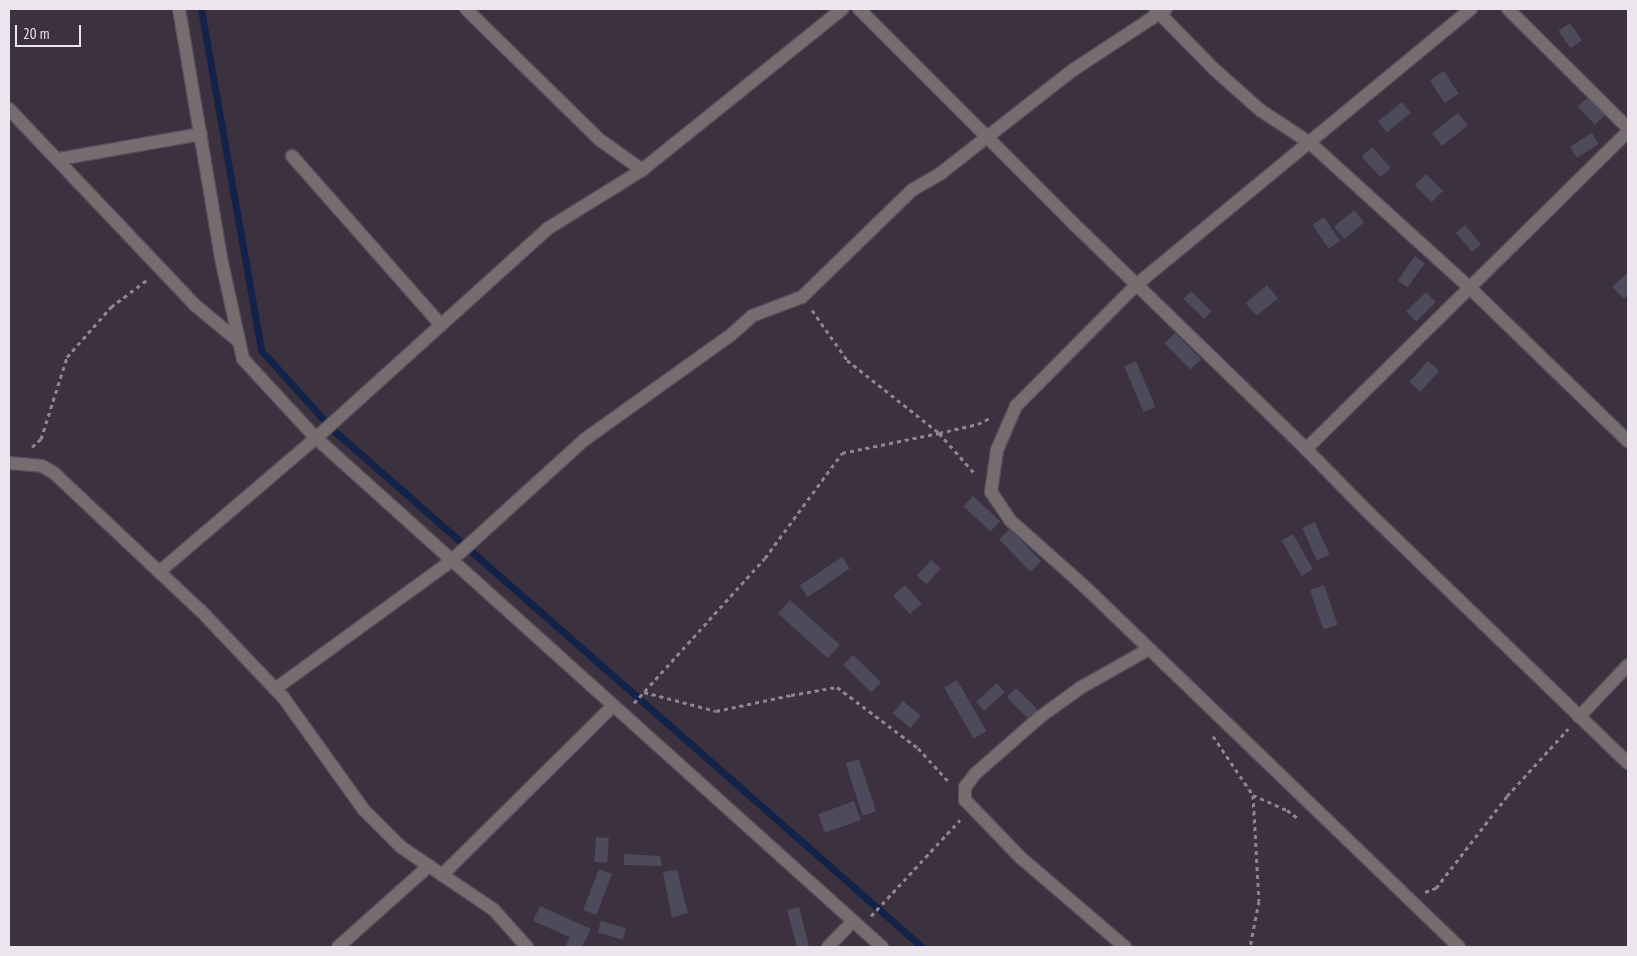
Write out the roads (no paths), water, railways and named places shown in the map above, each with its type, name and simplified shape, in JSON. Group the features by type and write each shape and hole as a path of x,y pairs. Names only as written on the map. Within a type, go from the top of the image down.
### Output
{"street":[{"path":"179,9 205,167 237,340 243,359 316,438 882,947"},
{"path":"466,9 600,140 642,170"},
{"path":"159,572 316,438 547,229 642,170 842,9"},
{"path":"859,9 1136,285 1628,763"},
{"path":"1459,947 1149,649 1010,520 991,492 997,450 1016,406 1136,285 1310,143 1406,60 1471,9"},
{"path":"1306,449 1470,289 1628,129 1508,9"},
{"path":"275,689 451,560 584,440 732,334 752,316 802,297 912,190 941,173 1073,70 1160,10 1214,70 1260,110 1310,143 1470,289 1628,440"},
{"path":"9,109 47,152 59,160 196,306 237,340"},
{"path":"59,160 201,134"},
{"path":"292,156 441,325"},
{"path":"12,463 42,466 54,473 201,611 275,689 364,810 401,847 494,910 528,947"},
{"path":"1125,947 1021,858 969,804 965,787 975,774 1040,717 1080,688 1149,649"},
{"path":"1579,717 1628,665"},
{"path":"442,875 613,706"},
{"path":"338,947 429,866"},
{"path":"828,947 853,921"}],"waterway":[{"path":"201,9 261,350 331,428 922,947"}]}
